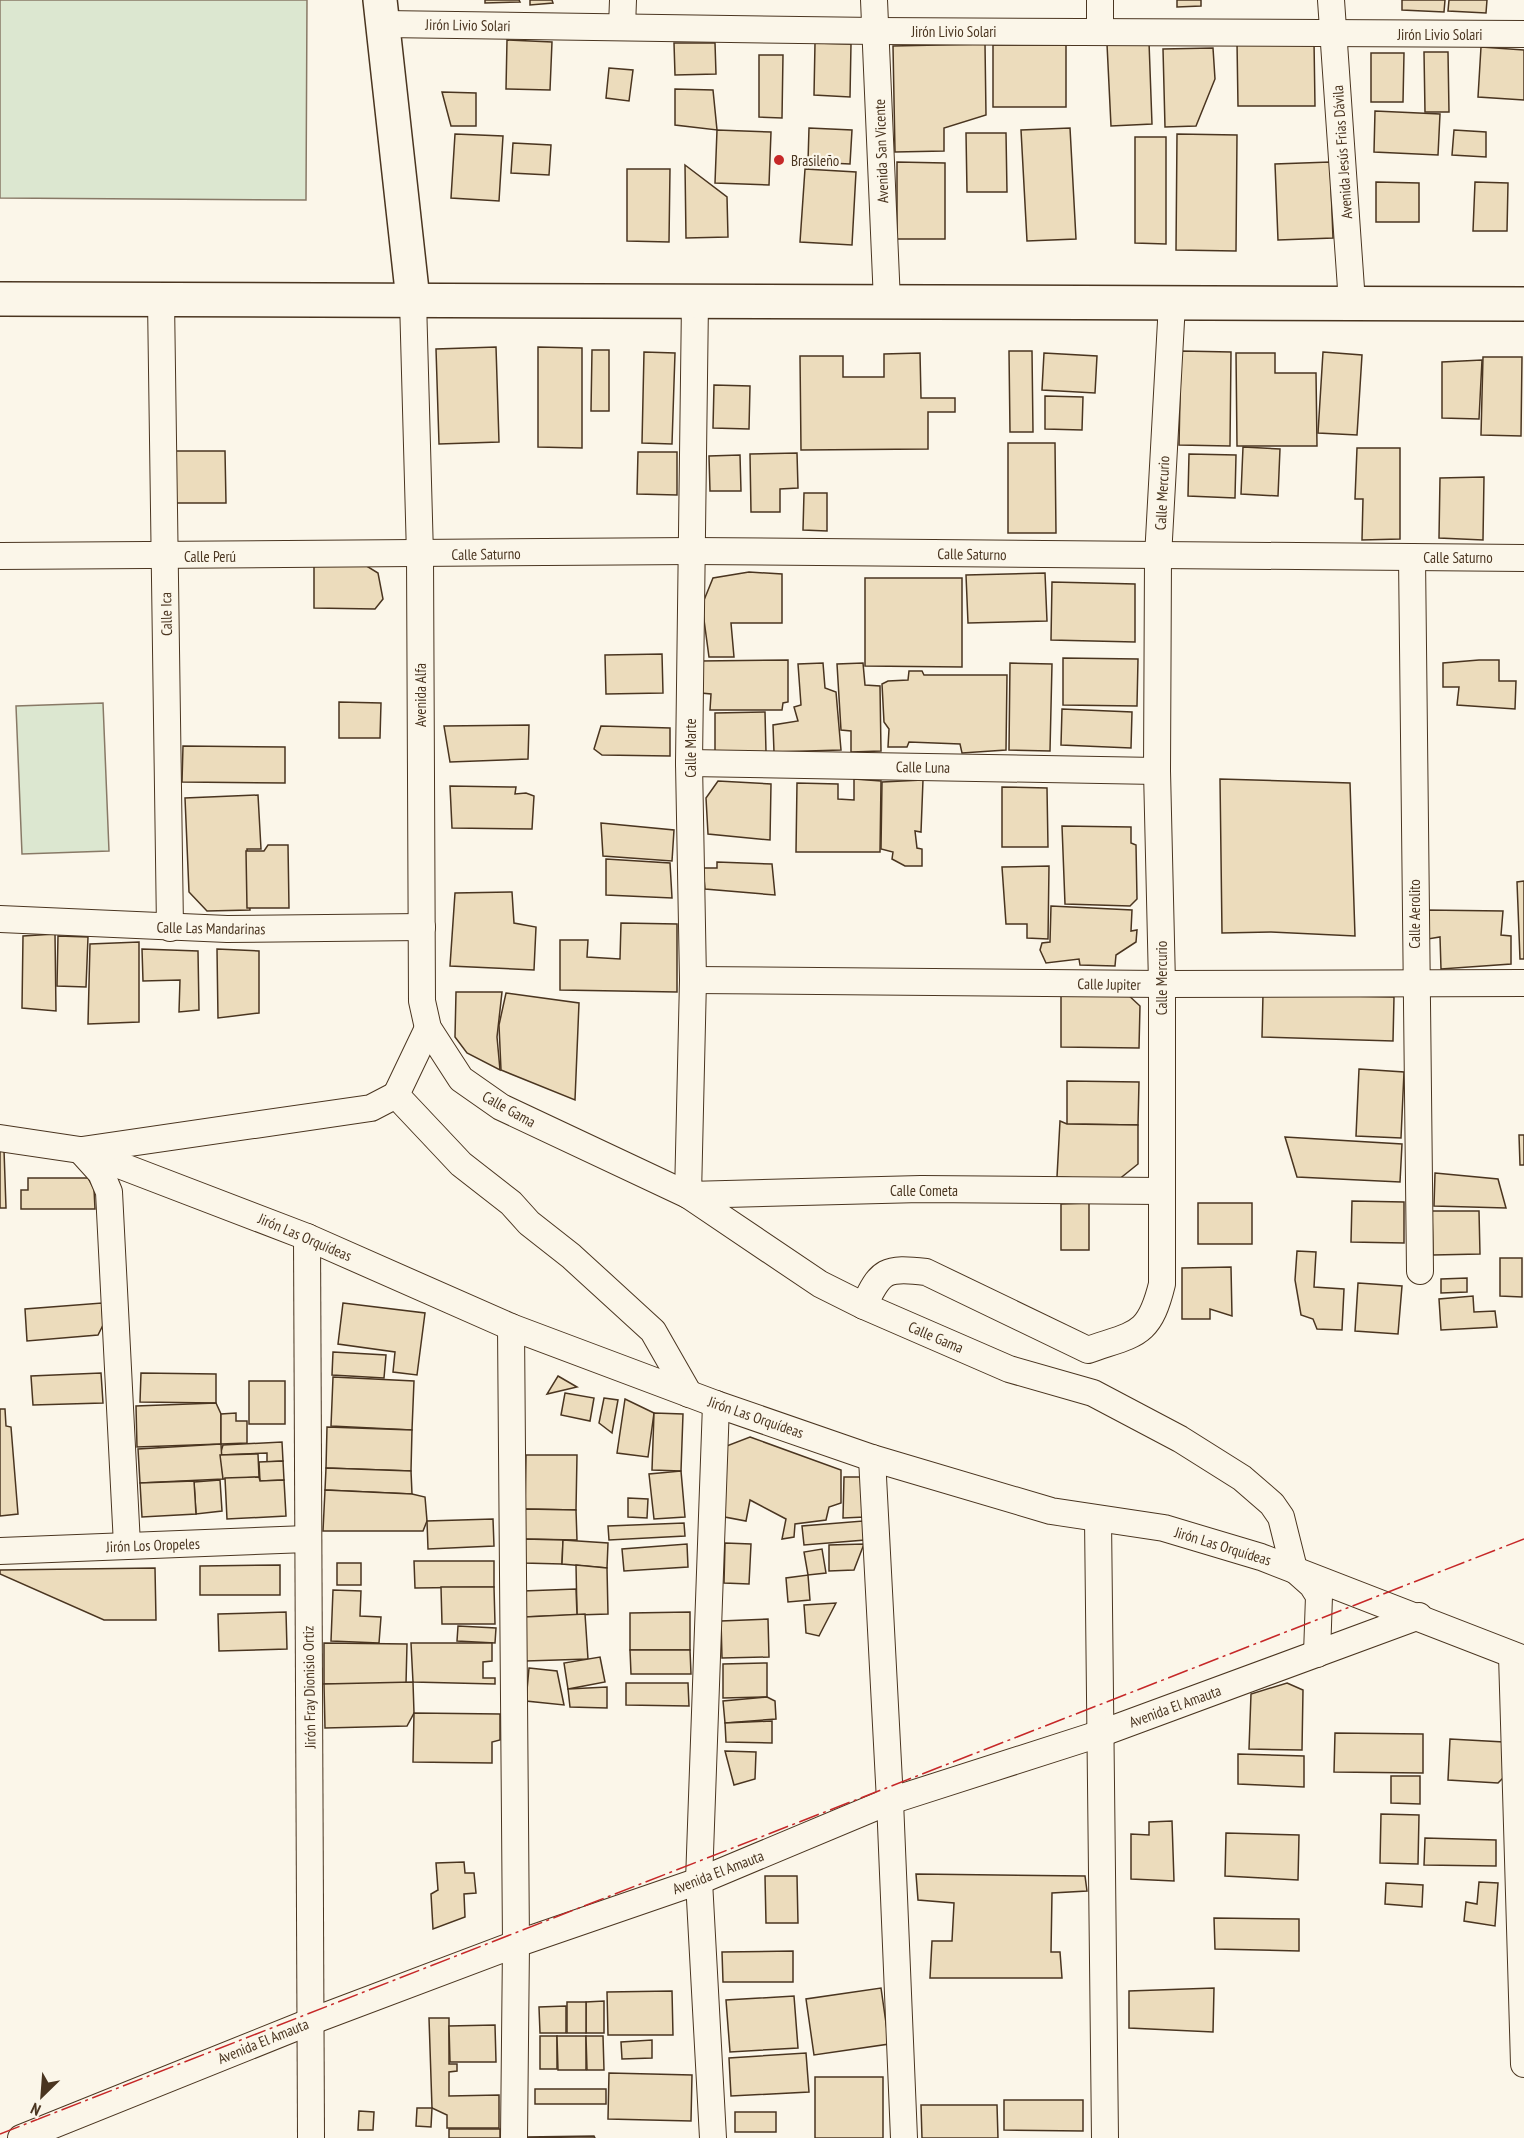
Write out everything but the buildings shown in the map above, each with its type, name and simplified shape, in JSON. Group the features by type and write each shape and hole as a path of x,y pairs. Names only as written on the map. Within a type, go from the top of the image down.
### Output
{"main road":[{"path":"382,12 413,300"},
{"path":"0,299 1524,304"}],"street":[{"path":"622,0 622,27"},
{"name":"Avenida San Vicente","path":"874,0 887,302"},
{"path":"1100,0 1101,32"},
{"name":"Avenida Jesús Frias Dávila","path":"1331,0 1352,303"},
{"name":"Jirón Livio Solari","path":"382,12 622,27 876,31 1524,34"},
{"name":"Calle Ica","path":"161,300 170,928"},
{"name":"Avenida Alfa","path":"413,300 420,555 422,1001 428,1028 461,1079"},
{"name":"Calle Marte","path":"688,1195 693,980 689,763 695,301"},
{"name":"Calle Mercurio","path":"864,1306 876,1279 891,1271 905,1269 926,1272 1088,1350 1135,1334 1147,1326 1156,1307 1162,1284 1160,1191 1162,984 1157,771 1158,557 1172,303"},
{"name":"Calle Saturno","path":"420,555 693,551 1158,557 1524,558"},
{"name":"Calle Perú","path":"0,556 420,555"},
{"name":"Calle Aerolito","path":"1412,557 1420,1271"},
{"name":"Calle Luna","path":"689,763 1157,771"},
{"name":"Calle Las Mandarinas","path":"0,919 170,928 422,927"},
{"name":"Calle Jupiter","path":"693,980 1162,984 1524,983"},
{"path":"80,1150 381,1105 396,1095 428,1028"},
{"name":"Calle Gama","path":"461,1079 501,1107 688,1195 820,1284 864,1306 1010,1369 1093,1393 1215,1460 1242,1478 1272,1504 1281,1516 1294,1569"},
{"path":"396,1095 461,1164 512,1203 529,1222 571,1256 653,1331 689,1394"},
{"name":"Jirón Las Orquídeas","path":"0,1138 80,1150 307,1237 511,1327 716,1404 872,1458 1051,1511 1164,1528 1294,1569 1419,1616 1518,1657"},
{"path":"80,1150 100,1173 109,1192 127,1545"},
{"name":"Calle Cometa","path":"688,1195 921,1189 1160,1191"},
{"name":"Jirón Fray Dionisio Ortiz","path":"307,1237 311,2138"},
{"path":"511,1327 516,1944 514,2138"},
{"path":"713,2138 699,1881 716,1404"},
{"path":"872,1458 890,1802 904,2138"},
{"path":"1098,1519 1105,2138"},
{"name":"Jirón Los Oropeles","path":"0,1551 307,1539"},
{"path":"1294,1569 1312,1585 1319,1596 1317,1654"},
{"name":"Avenida El Amauta","path":"21,2138 312,2020 516,1944 699,1881 890,1802 1102,1733 1419,1616"},
{"path":"1518,1657 1524,2064"}],"green space":[{"path":"0,0 307,0 306,200 0,198"},
{"path":"103,703 109,851 22,854 16,706"}],"power":[{"path":"0,2134 1524,1539"}],"place":[{"name":"Brasileño","path":"779,160"}]}
